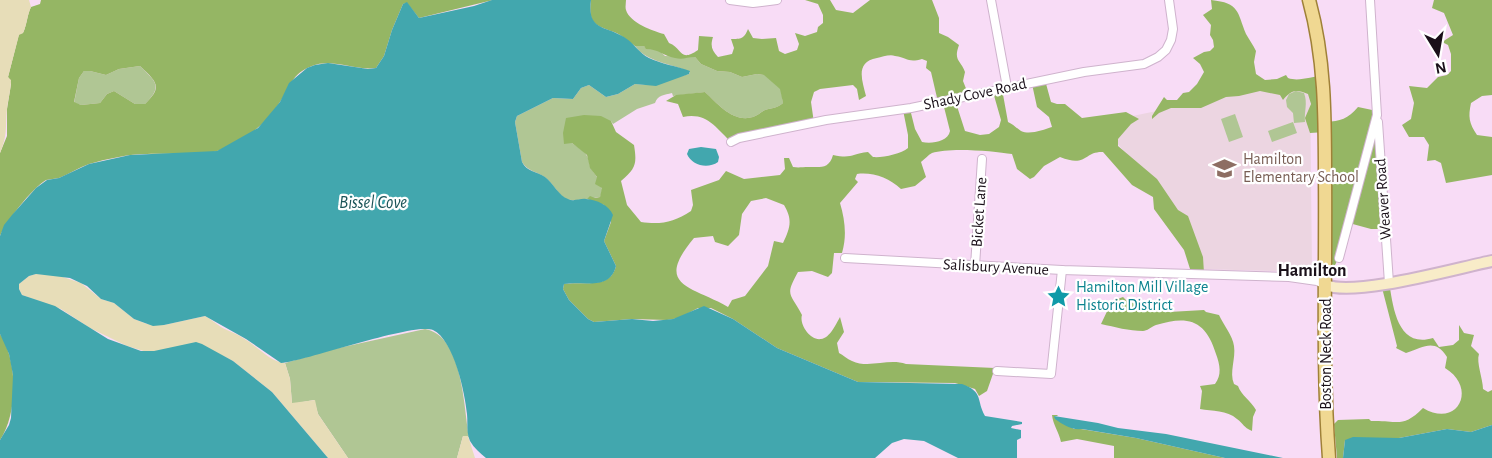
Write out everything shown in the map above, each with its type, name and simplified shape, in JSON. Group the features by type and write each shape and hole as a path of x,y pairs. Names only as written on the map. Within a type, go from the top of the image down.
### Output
{"main road":[{"name":"Boston Neck Road","path":"1309,0 1317,35 1325,104 1325,376 1329,458"}],"street":[{"path":"730,0 753,3 777,0"},
{"path":"991,0 1007,87"},
{"name":"Shady Cove Road","path":"731,142 739,138 826,120 911,108 1084,72 1144,64 1166,50 1173,29 1169,0"},
{"name":"Weaver Road","path":"1370,0 1389,283"},
{"name":"Weaver Road","path":"1339,258 1377,115"},
{"name":"Bicket Lane","path":"975,266 982,159"},
{"name":"Salisbury Avenue","path":"845,258 1062,270 1288,278 1317,281 1326,285"},
{"path":"1326,285 1342,289 1389,283 1492,261"},
{"path":"997,371 1051,374 1062,270"}],"shaded area":[{"path":"41,0 493,0 419,18 407,3 403,4 384,56 376,68 327,63 305,69 292,81 274,110 261,124 246,137 220,150 204,153 140,154 118,157 89,164 59,178 46,180 20,206 0,236 0,153 7,136 7,109 11,84 8,77 19,34 23,33 31,7 40,4","holes":["140,66 156,85 154,93 145,104 135,104 114,91 107,94 100,103 81,105 74,102 79,78 84,71 106,75 119,69"]},
{"path":"591,0 626,0 626,10 632,19 642,26 664,34 669,43 684,55 698,50 699,36 713,37 712,48 718,57 732,54 734,48 731,39 742,38 748,29 753,38 776,38 779,51 785,54 797,50 799,44 795,33 805,36 817,32 818,27 823,23 823,15 818,4 805,0 830,0 836,10 853,13 870,0 932,0 939,18 939,33 959,45 957,57 965,72 963,81 969,96 955,100 965,131 980,135 989,134 999,127 1001,120 993,92 1002,89 1008,122 1025,132 1036,132 1052,127 1049,117 1037,107 1032,84 1045,80 1051,102 1065,104 1082,118 1126,112 1139,119 1131,124 1118,139 1118,146 1157,179 1178,210 1188,216 1203,257 1204,273 1191,272 1184,250 1154,209 1153,197 1132,185 1103,152 1097,152 1075,161 1060,157 1044,166 1030,179 1017,169 1012,154 949,150 932,153 921,162 926,177 915,186 901,189 880,177 857,174 855,179 858,182 840,203 845,234 842,253 834,253 832,273 828,277 812,271 798,272 790,291 809,335 817,339 824,338 840,317 844,332 837,343 839,353 852,361 865,364 899,362 995,368 987,391 979,396 975,389 955,383 858,382 777,348 733,319 711,308 698,308 679,318 667,320 632,319 594,322 569,300 563,289 564,284 595,283 608,279 613,274 616,266 604,241 611,222 604,205 587,199 590,196 600,197 602,188 595,184 597,177 590,168 587,155 572,143 564,144 563,133 566,118 584,115 601,116 611,121 616,132 634,145 634,165 630,173 621,181 627,205 641,222 655,223 679,218 691,211 693,205 691,190 719,180 726,171 744,179 780,175 785,169 784,158 789,158 793,167 817,167 827,165 833,155 848,156 868,152 873,157 877,157 901,152 908,148 903,110 910,109 915,129 922,142 943,140 950,131 943,103 938,102 931,72 926,68 927,61 891,55 865,63 862,72 866,96 859,100 857,89 853,85 820,89 814,92 811,102 814,123 732,143 710,122 699,117 683,117 678,104 666,101 676,95 705,92 732,115 746,118 783,103 780,89 764,75 742,77 730,72 717,71 701,64 695,57 678,59 646,49 644,46 635,46 620,35 594,22 590,8","holes":["766,198 784,205 787,210 789,228 783,243 774,241 768,266 745,296 732,300 728,307 691,289 677,276 677,266 682,254 694,238 713,236 715,242 728,246 739,235 742,214 751,201"]},
{"path":"1211,0 1227,3 1239,14 1246,34 1256,51 1254,62 1256,74 1265,80 1277,79 1286,75 1288,78 1297,79 1323,76 1326,122 1344,119 1358,107 1377,111 1385,229 1371,229 1349,223 1338,259 1331,273 1325,132 1310,133 1305,118 1311,104 1308,94 1294,91 1283,100 1280,95 1260,91 1226,97 1201,108 1171,108 1152,119 1164,97 1167,100 1177,100 1197,84 1204,72 1193,58 1214,47 1210,35 1211,25 1203,15 1212,9"},
{"path":"1434,0 1492,0 1492,95 1482,96 1471,103 1469,116 1477,135 1492,137 1492,175 1446,183 1441,163 1435,160 1427,161 1429,145 1424,137 1409,137 1402,125 1411,119 1414,103 1409,86 1427,88 1438,77 1447,75 1451,71 1451,54 1448,45 1442,42 1453,35 1444,13 1432,8"},
{"path":"635,46 658,49 665,56 695,57 701,64 717,71 730,72 742,77 765,75 781,89 783,103 746,118 732,115 705,92 673,96 672,93 662,96 655,103 637,109 613,124 611,121 572,143 586,154 601,184 602,192 600,197 566,199 546,178 527,168 522,162 515,122 517,116 553,98 573,99 581,88 589,85 606,97 618,94 635,84 649,85 690,72 646,56"},
{"path":"140,66 153,80 156,88 145,104 135,104 114,91 107,94 100,103 81,105 74,103 79,78 84,71 106,75 119,69"},
{"name":"Hamilton Elementary School","path":"1310,79 1312,272 1197,269 1180,214 1099,123"},
{"path":"1296,91 1304,93 1305,122 1294,123 1293,113 1287,107 1286,100 1289,94"},
{"path":"1235,114 1243,137 1229,142 1221,119"},
{"path":"1293,122 1297,133 1272,142 1268,131"},
{"path":"1389,282 1392,302 1399,323 1412,337 1421,340 1433,338 1439,347 1453,345 1459,340 1459,325 1464,333 1474,335 1471,346 1479,354 1483,389 1488,392 1492,390 1492,425 1471,432 1447,429 1399,438 1345,440 1343,458 1337,458 1334,424 1338,420 1369,419 1399,422 1410,419 1423,408 1435,413 1446,413 1454,410 1462,395 1455,376 1445,368 1447,357 1443,351 1434,346 1406,353 1396,348 1381,284"},
{"path":"1123,297 1128,302 1142,303 1150,300 1155,309 1169,312 1204,310 1219,315 1233,342 1234,384 1256,410 1252,431 1229,414 1200,409 1202,391 1200,386 1215,384 1220,370 1212,343 1201,327 1186,321 1177,321 1156,325 1143,331 1101,324 1112,301"},
{"path":"425,329 438,334 447,344 459,375 469,437 463,436 457,458 348,458 318,414 314,400 292,404 290,379 285,363 334,349"},
{"path":"0,334 10,358 14,387 10,416 0,440"},
{"path":"1052,415 1057,415 1054,416 1074,429 1136,438 1225,458 1114,458 1114,446 1077,439 1061,442"}],"sand":[{"path":"0,0 29,0 31,7 23,33 19,35 8,77 11,80 11,87 5,136 0,153"},
{"path":"57,275 81,283 101,299 114,303 134,319 147,324 164,325 205,316 240,336 269,357 285,363 290,379 292,403 315,400 318,414 348,458 328,458 272,392 233,361 221,355 208,349 147,352 127,346 90,328 61,309 22,295 19,284 29,276"},
{"path":"463,436 468,436 475,458 457,458"}],"water":[{"name":"Bissel Cove","path":"492,0 591,0 592,17 599,26 624,37 649,58 690,71 689,74 656,86 635,84 618,94 606,97 589,85 581,88 573,99 553,98 517,116 515,122 524,165 529,170 545,177 565,197 572,200 584,199 598,202 609,208 613,215 604,241 616,266 613,274 602,282 564,284 563,289 569,300 588,319 594,322 673,319 704,306 733,319 777,348 858,382 962,384 977,393 985,416 1022,422 1011,428 1021,430 1021,438 1017,440 1017,458 958,458 924,441 904,439 892,443 875,458 486,458 470,441 466,405 457,368 447,344 433,330 405,331 281,363 246,339 205,316 153,326 134,319 114,303 101,299 87,286 70,278 36,274 29,276 19,284 22,295 55,306 108,339 141,351 154,351 196,342 233,361 272,392 328,458 0,458 0,440 11,418 13,375 9,354 0,334 0,236 4,225 36,188 47,180 59,178 89,164 130,155 217,151 258,128 280,102 289,83 307,68 328,63 368,69 376,68 384,56 403,4 407,2 419,18"},
{"path":"701,147 716,149 718,162 705,166 696,164 689,158 687,154 689,149"},
{"path":"1054,416 1166,434 1283,458 1225,458 1136,438 1074,429 1067,427"},
{"path":"1492,425 1492,458 1343,458 1345,440 1353,437 1399,438 1447,429 1471,432"}],"place":[{"name":"Hamilton Elementary School","path":"1225,168"},
{"name":"Hamilton Mill Village Historic District","path":"1058,296"}],"district":[{"name":"Hamilton","path":"1312,271"}]}
